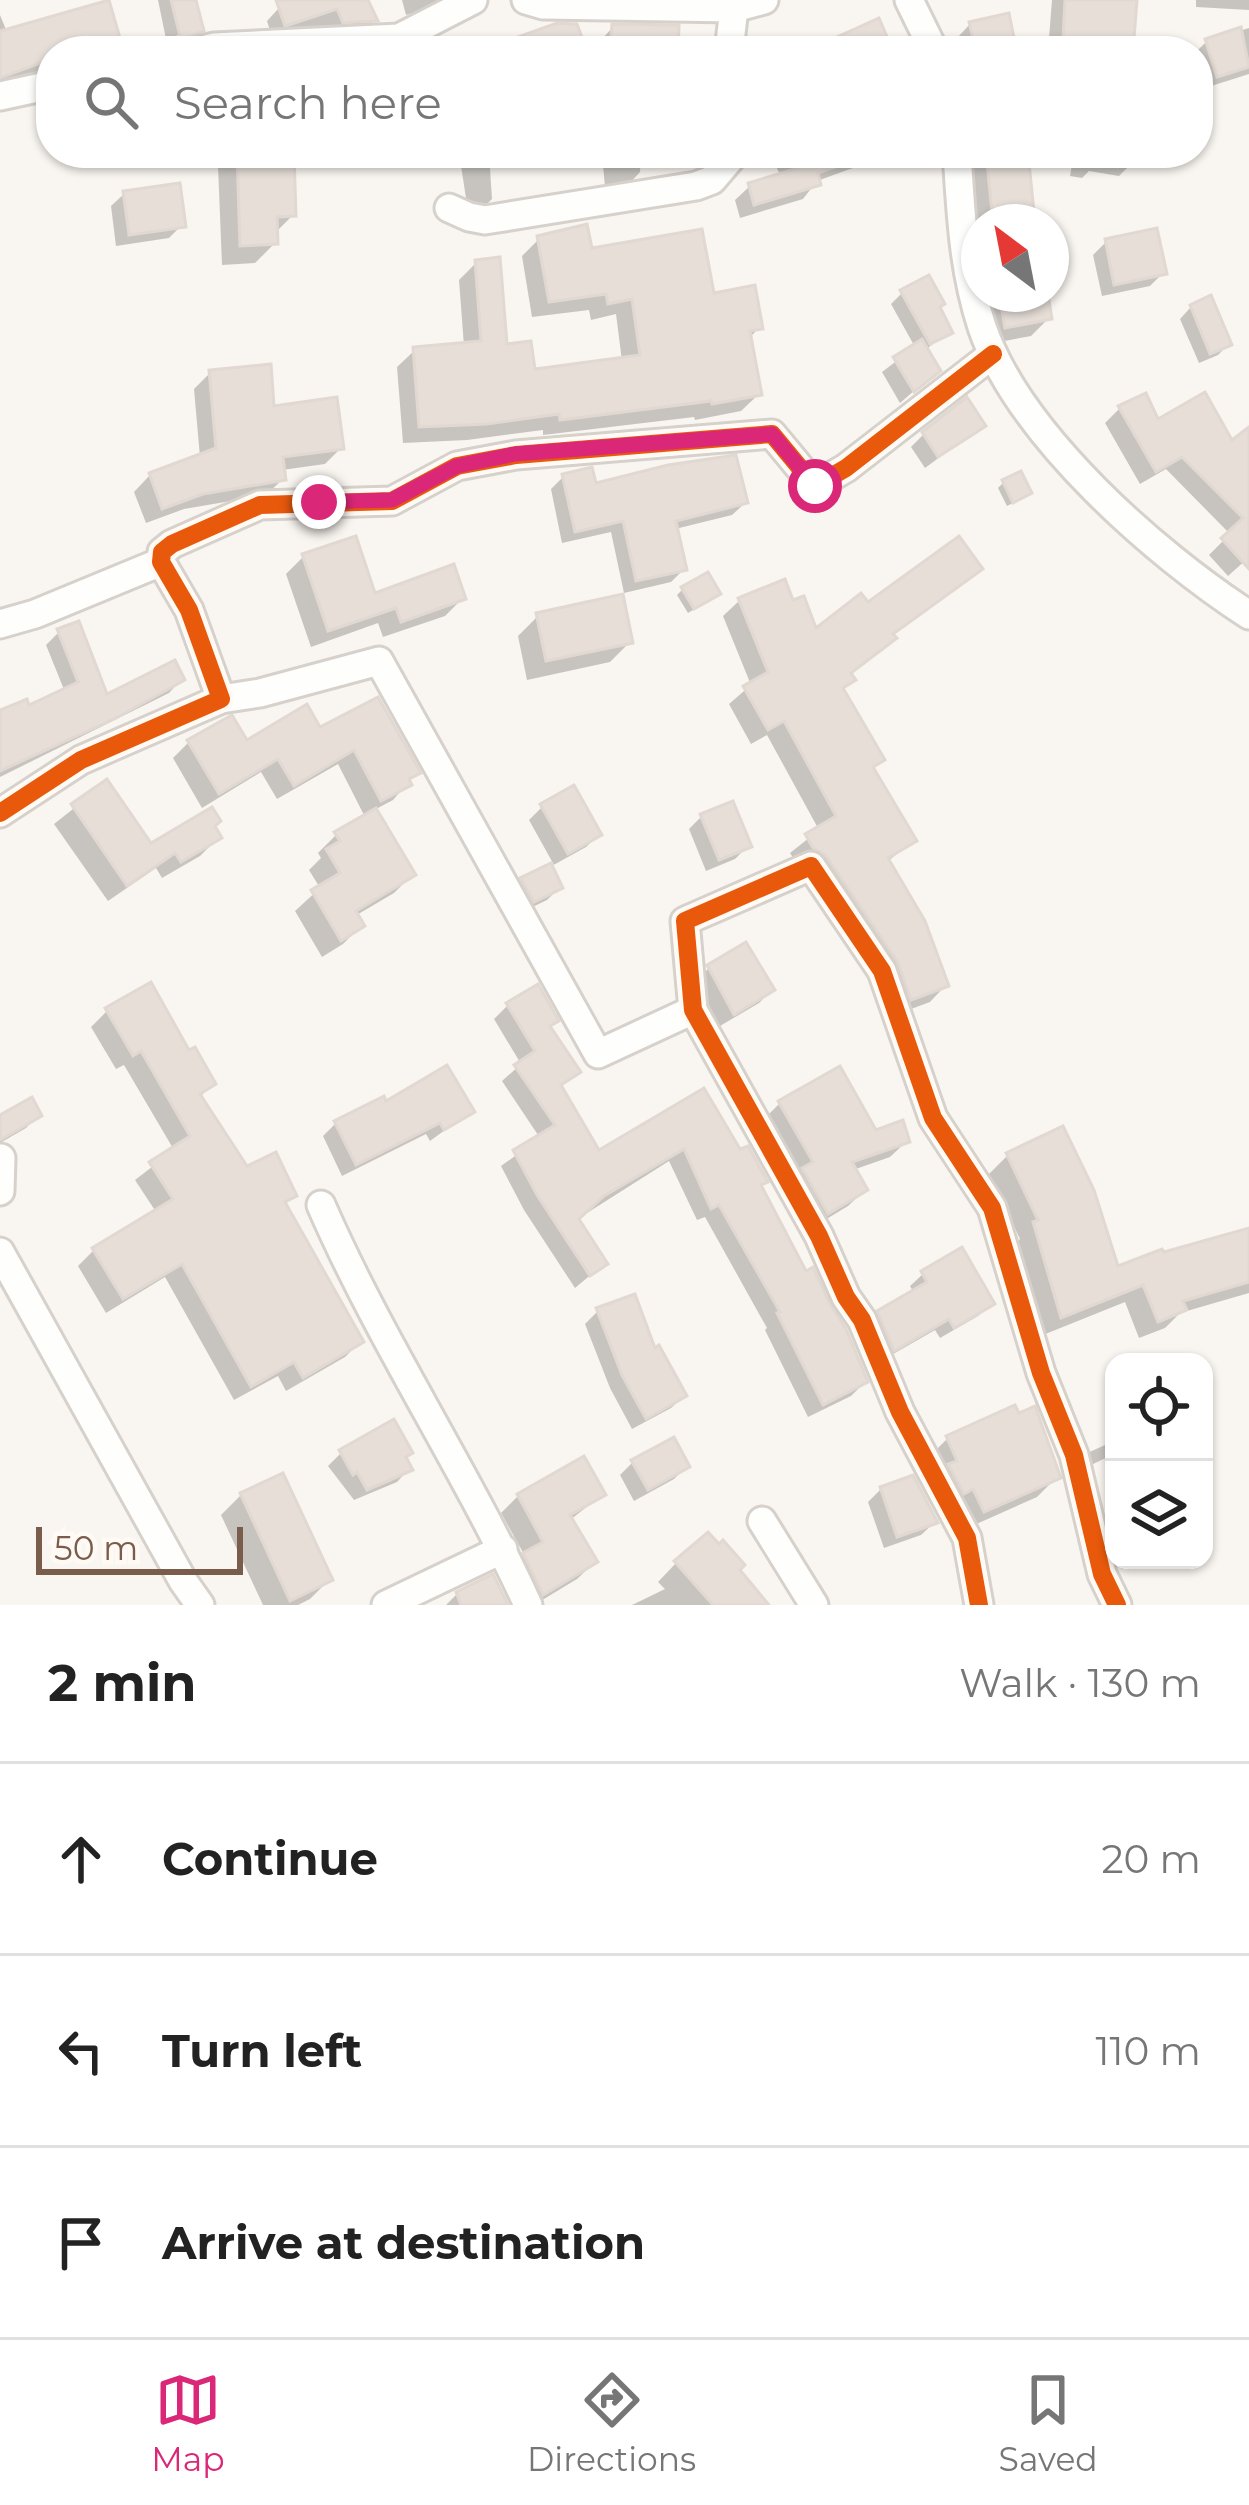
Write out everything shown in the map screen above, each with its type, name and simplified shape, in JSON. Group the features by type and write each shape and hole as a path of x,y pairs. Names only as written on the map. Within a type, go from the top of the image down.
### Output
{"street":[{"path":"403,36 472,0"},
{"path":"526,0 734,8 764,0"},
{"path":"909,0 927,36"},
{"path":"731,36 734,8"},
{"path":"0,96 36,88"},
{"path":"449,208 485,220 696,186 712,180 722,168"},
{"path":"958,168 963,255 993,354 1008,383 1057,448 1114,506 1215,593 1249,615"},
{"path":"221,699 189,610 161,562 162,552 172,544 260,505 392,500 457,466 515,454 772,434 815,486 846,469 993,354"},
{"path":"0,624 161,562"},
{"path":"0,813 81,760 221,699 380,661 598,1054 693,1010"},
{"path":"979,1605 968,1538 900,1412 862,1320 846,1297 819,1236 693,1010 685,921 811,866 881,971 933,1118 992,1208 1041,1373 1074,1455 1102,1574 1117,1605"},
{"path":"0,1191 2,1158"},
{"path":"321,1205 355,1283 386,1332 528,1605"},
{"path":"0,1252 182,1581 200,1605"},
{"path":"762,1521 814,1605"},
{"path":"386,1605 502,1549"}],"building":[{"path":"109,0 119,36 36,36 36,65 0,78 0,31"},
{"path":"171,0 196,0 204,31 180,36"},
{"path":"276,0 368,0 378,21 343,23 337,9 285,26"},
{"path":"1065,0 1137,0 1134,36 1063,36"},
{"path":"1009,13 1014,36 972,36 969,22"},
{"path":"879,18 887,36 839,36"},
{"path":"557,23 577,24 581,36 521,36"},
{"path":"612,24 679,25 679,36 611,36"},
{"path":"1241,27 1249,67 1217,77 1213,36"},
{"path":"237,168 294,168 296,216 277,217 278,244 240,246"},
{"path":"798,168 832,168 818,173 821,185 754,205 748,183"},
{"path":"988,168 1030,168 1033,204 991,204"},
{"path":"180,183 186,227 129,235 123,191"},
{"path":"587,224 592,248 702,229 714,293 755,285 763,329 750,331 762,395 560,420 559,414 419,427 413,347 481,341 475,260 500,257 507,344 531,341 535,369 640,355 632,299 608,304 606,294 549,302 537,236"},
{"path":"1157,228 1167,274 1114,285 1105,239"},
{"path":"929,275 945,304 940,307 953,333 930,344 900,290"},
{"path":"1211,295 1232,345 1210,354 1190,305"},
{"path":"1002,312 1051,312 1052,319 1005,328"},
{"path":"922,339 941,371 914,392 893,357"},
{"path":"271,364 274,406 337,397 344,449 283,457 286,480 203,494 162,509 149,473 216,448 209,370"},
{"path":"1205,392 1232,440 1249,427 1249,569 1221,538 1243,518 1182,457 1156,472 1118,406 1146,393 1158,419"},
{"path":"967,397 986,426 938,457 922,432"},
{"path":"736,455 748,503 676,521 687,570 636,581 623,521 575,532 562,474 592,467 596,483"},
{"path":"1021,471 1032,493 1013,503 1002,480"},
{"path":"356,536 375,593 454,564 466,599 401,622 396,608 328,631 302,554"},
{"path":"959,536 983,569 893,634 897,638 851,673 856,680 843,688 885,760 873,767 917,841 888,858 925,921 949,986 911,1000 897,961 826,856 813,848 805,834 836,816 784,721 768,730 743,686 768,672 738,598 785,579 793,600 804,596 816,628 861,593 868,602"},
{"path":"708,572 721,594 694,609 681,587"},
{"path":"623,594 633,643 546,661 536,613"},
{"path":"79,621 107,694 175,660 185,680 114,719 0,771 0,710 27,699 29,705 78,682 57,629"},
{"path":"378,697 421,773 409,779 412,785 381,801 354,750 294,786 278,759 219,794 187,740 232,715 247,740 307,704 320,727"},
{"path":"107,779 151,843 212,807 221,821 215,826 222,838 181,862 175,853 127,886 71,804"},
{"path":"574,785 602,835 568,854 540,804"},
{"path":"733,801 752,847 719,860 700,814"},
{"path":"376,808 416,875 356,911 365,926 341,941 311,890 340,873 326,849 340,841 334,832"},
{"path":"551,863 563,888 534,902 520,878"},
{"path":"746,942 775,990 734,1015 707,965"},
{"path":"151,982 189,1050 195,1047 216,1084 200,1094 247,1166 276,1152 297,1196 285,1202 364,1342 303,1378 294,1362 251,1387 182,1264 123,1299 92,1248 173,1199 149,1162 190,1136 141,1051 133,1056 105,1008"},
{"path":"538,984 559,1021 550,1026 581,1072 561,1085 599,1150 704,1088 740,1149 748,1146 768,1182 761,1185 806,1271 813,1267 868,1382 823,1405 780,1312 719,1205 711,1209 684,1149 604,1196 579,1219 608,1264 590,1276 513,1150 555,1125 514,1065 535,1051 506,1003"},
{"path":"447,1065 475,1112 444,1130 440,1123 356,1165 334,1121 384,1096 386,1101"},
{"path":"840,1066 876,1130 903,1120 910,1142 852,1162 868,1190 828,1214 802,1168 813,1162 778,1101"},
{"path":"32,1097 42,1116 0,1140 0,1115"},
{"path":"1063,1126 1094,1190 1118,1266 1162,1249 1249,1228 1249,1282 1183,1301 1187,1310 1158,1322 1143,1285 1061,1318 1033,1222 1038,1220 1006,1153"},
{"path":"962,1247 995,1304 954,1328 949,1319 894,1351 877,1311 927,1282 921,1271"},
{"path":"635,1294 655,1348 659,1345 687,1396 646,1419 622,1375 596,1308"},
{"path":"1015,1405 1019,1413 1035,1406 1061,1478 984,1512 973,1489 964,1494 948,1464 957,1461 946,1436"},
{"path":"394,1419 413,1453 406,1457 413,1470 367,1490 339,1450"},
{"path":"674,1437 690,1467 648,1490 631,1460"},
{"path":"584,1456 606,1495 570,1515 598,1562 543,1595 523,1553 543,1542 517,1494"},
{"path":"283,1473 333,1580 290,1601 240,1493"},
{"path":"913,1475 938,1523 897,1537 880,1487"},
{"path":"708,1532 719,1544 723,1540 745,1565 740,1570 769,1605 713,1605 674,1561"},
{"path":"493,1574 508,1605 461,1605 456,1592"}],"cycle path":[{"path":"0,813 81,760 221,699 189,610 161,562 162,552 172,544 260,505 392,501 457,466 516,455 772,434 815,486 846,468 993,354"},
{"path":"979,1605 967,1538 900,1412 862,1320 846,1297 819,1236 693,1010 685,921 811,866 882,971 933,1118 992,1208 1041,1373 1074,1455 1102,1574 1117,1605"}],"route":[{"path":"319,502 392,500 457,466 515,454 772,434 815,486"}]}
